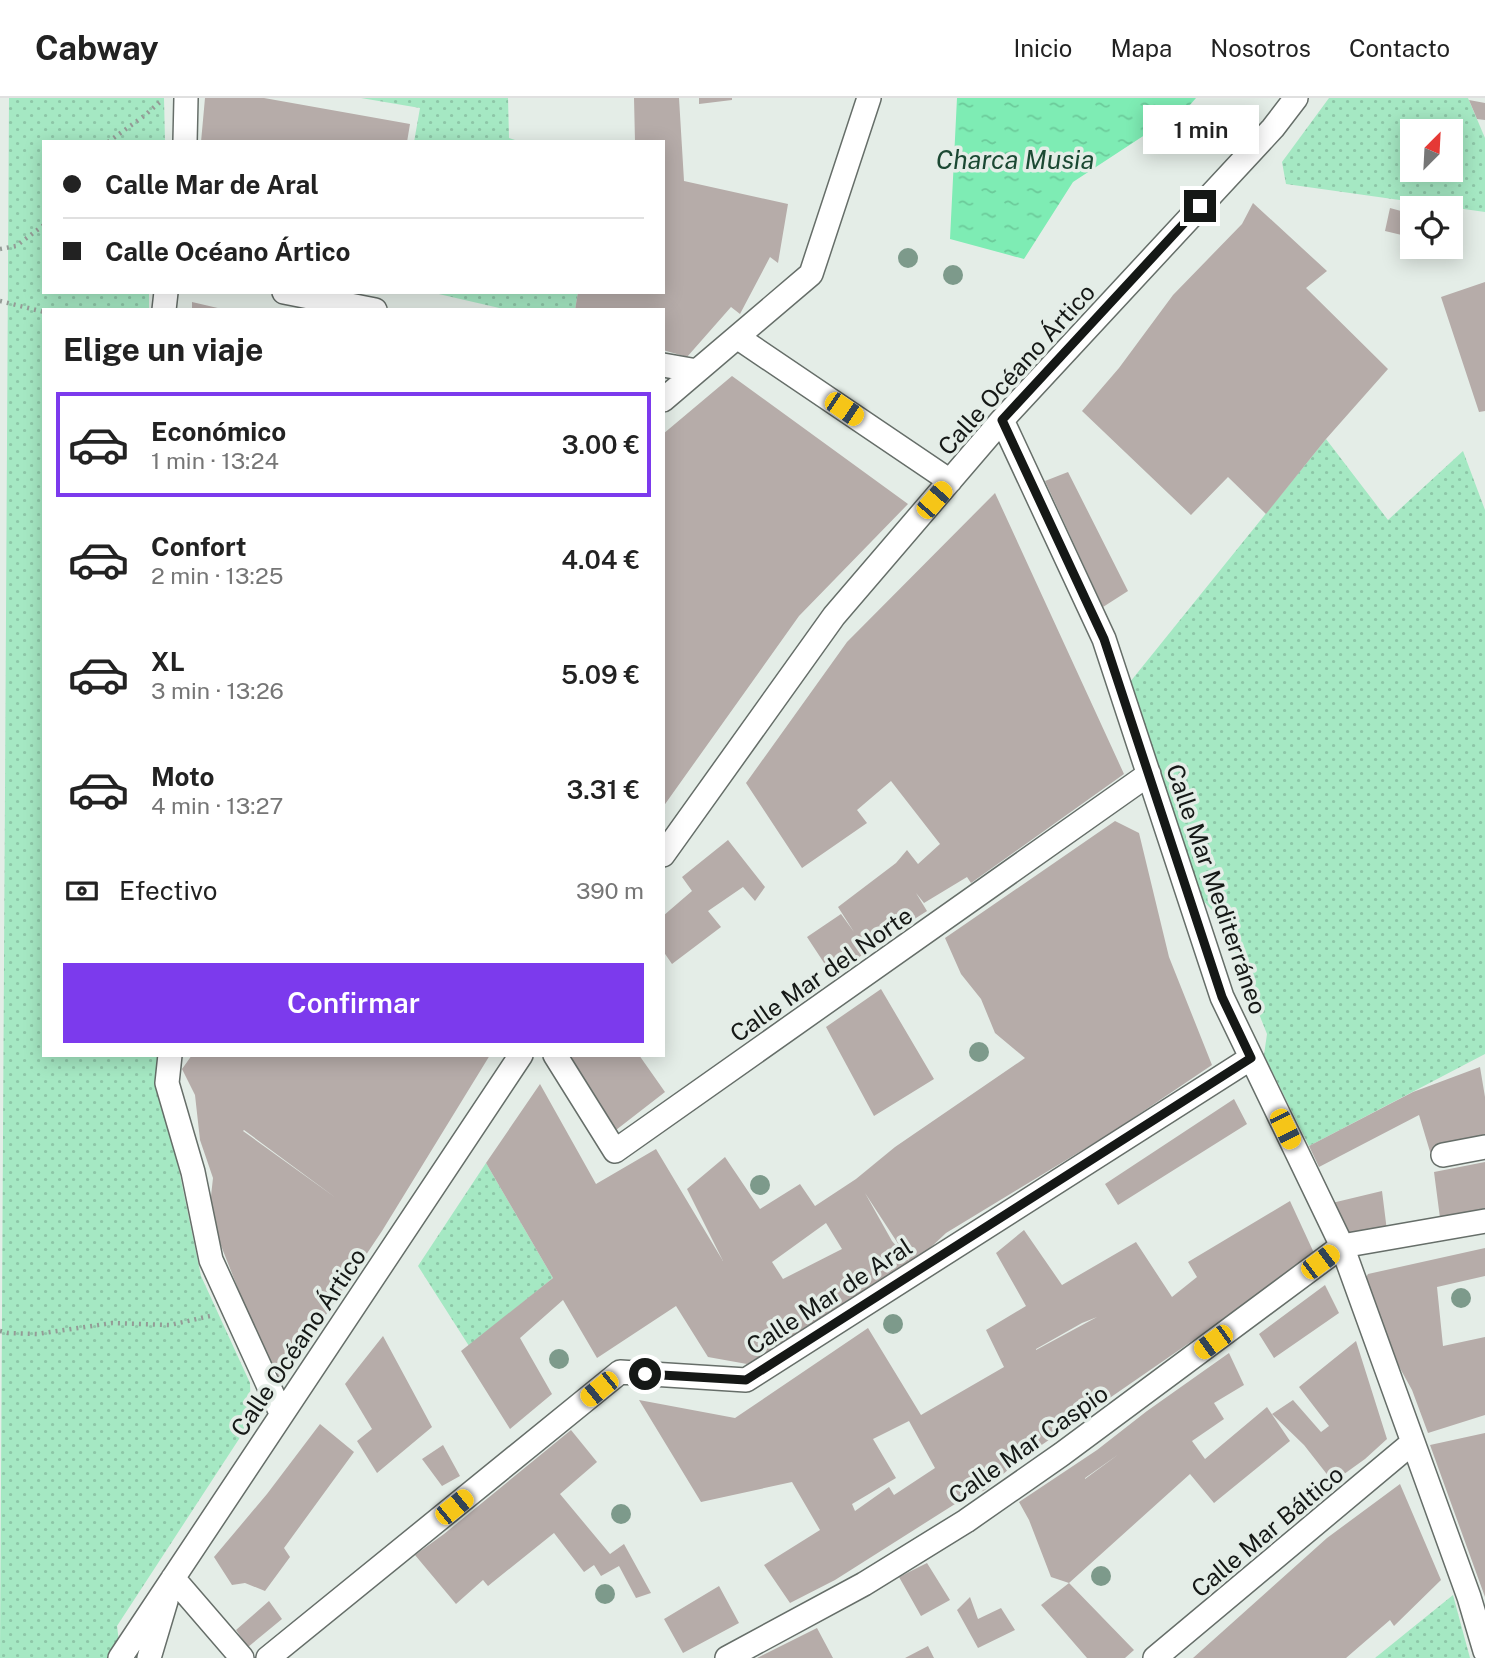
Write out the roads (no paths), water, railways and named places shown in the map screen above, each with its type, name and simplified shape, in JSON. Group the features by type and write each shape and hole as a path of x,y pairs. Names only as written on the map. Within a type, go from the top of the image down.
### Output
{"street":[{"path":"185,140 186,98"},
{"path":"665,398 811,274 869,98"},
{"name":"Calle Océano Ártico","path":"665,852 834,616 1002,420 1273,128 1296,98"},
{"path":"294,294 365,308"},
{"path":"737,337 950,481"},
{"path":"665,365 696,372"},
{"name":"Calle Mar Mediterráneo","path":"1002,420 1104,639 1222,997 1342,1246 1469,1597 1485,1651"},
{"name":"Calle Mar del Norte","path":"556,1057 615,1151 1149,774"},
{"path":"170,1057 167,1083 193,1172 211,1261 281,1413"},
{"name":"Calle Océano Ártico","path":"120,1658 520,1057"},
{"name":"Calle Mar de Aral","path":"268,1658 620,1372 746,1380 1251,1058"},
{"path":"1443,1155 1485,1147"},
{"path":"1342,1246 1485,1222"},
{"name":"Calle Mar Caspio","path":"727,1658 864,1584 966,1521 1062,1454 1342,1246"},
{"name":"Calle Mar Báltico","path":"1155,1658 1412,1443"},
{"path":"149,1658 173,1578"},
{"path":"173,1578 242,1658"}],"water":[{"name":"Charca Musia","path":"957,98 1196,98 1189,106 1073,182 1024,259 950,239"}]}
